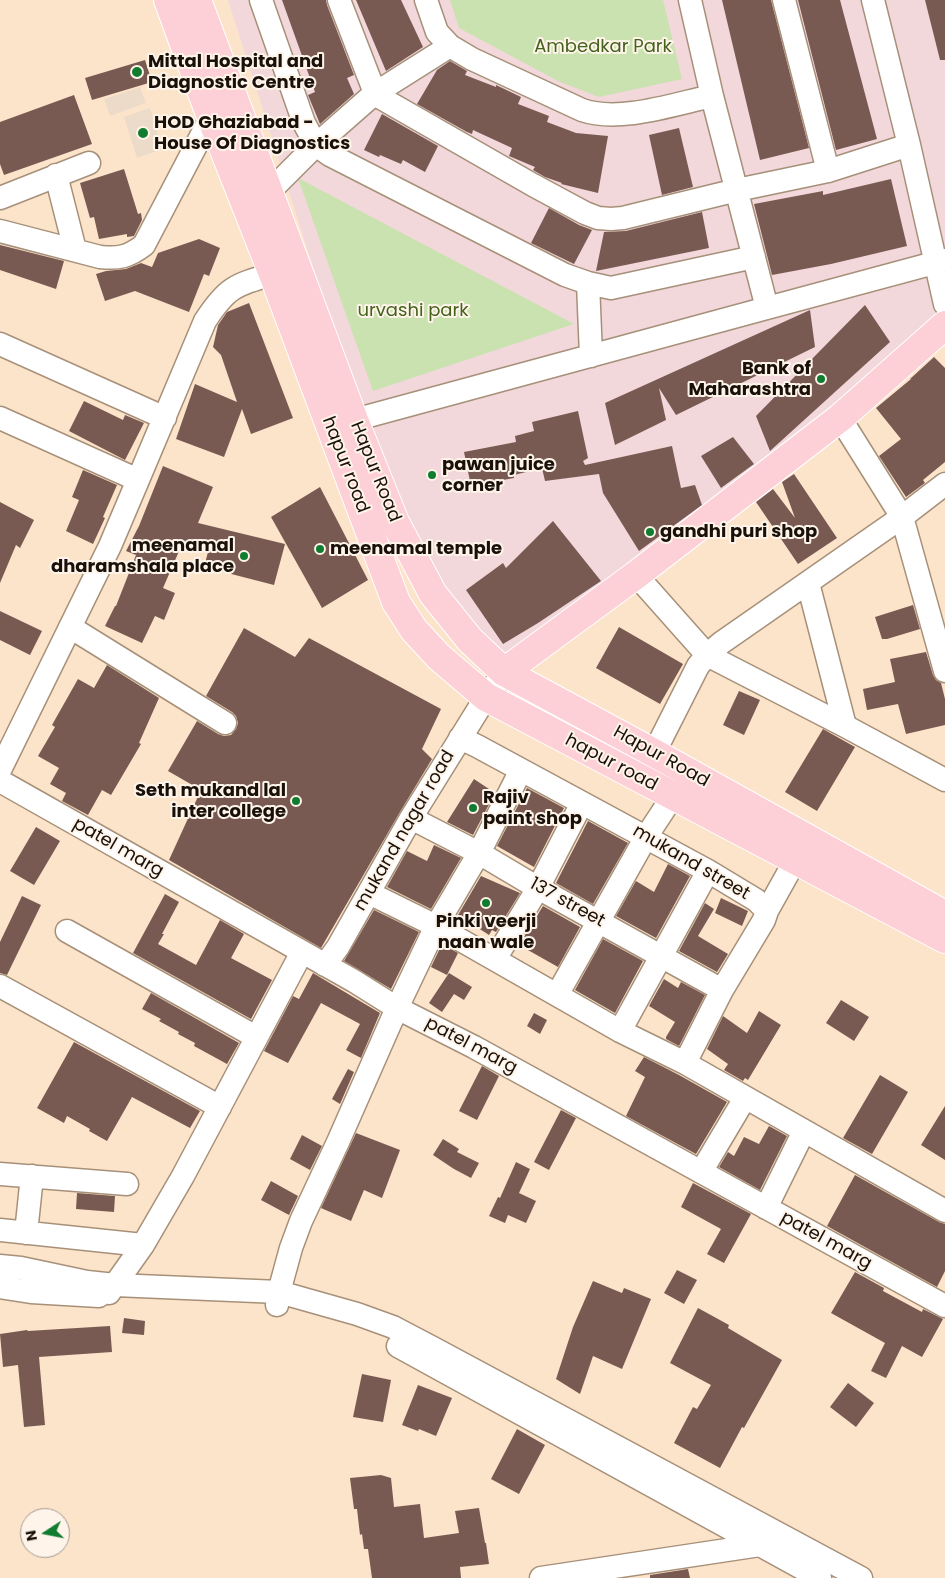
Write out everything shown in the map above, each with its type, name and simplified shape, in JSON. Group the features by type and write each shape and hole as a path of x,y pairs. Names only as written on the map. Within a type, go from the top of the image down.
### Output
{"main road":[{"name":"hapur road","path":"168,0 396,602 414,630 439,657 486,696 945,939"},
{"name":"Hapur Road","path":"197,0 354,420 395,522 433,594 470,640 504,672 943,909"},
{"path":"504,672 636,575 840,418 945,325"}],"street":[{"path":"261,0 304,123 316,145 347,164 564,275 588,284 611,288 754,257"},
{"path":"339,0 375,94 533,185 598,218 611,220 623,218 828,170 909,145"},
{"path":"426,0 437,32 450,46 472,59 582,110 594,114 629,114 712,96"},
{"path":"690,0 712,96 767,308"},
{"path":"784,0 828,170"},
{"path":"873,0 940,261 945,304"},
{"path":"269,192 316,145 375,94 450,46"},
{"path":"0,231 100,257 115,258 132,254 144,245 211,116"},
{"path":"0,198 89,163"},
{"path":"56,175 75,250"},
{"path":"354,420 940,261"},
{"path":"0,770 110,546 204,321 216,303 228,291 243,282 273,274"},
{"path":"588,284 592,356"},
{"path":"0,344 165,418"},
{"path":"0,418 138,480"},
{"path":"840,418 902,517 945,671"},
{"path":"654,753 698,666 707,655 721,643 902,517 945,484"},
{"path":"636,575 707,655 945,780"},
{"path":"808,583 845,726"},
{"path":"70,627 225,723"},
{"name":"mukand nagar road","path":"325,965 338,947 411,818 486,696 504,672"},
{"name":"mukand street","path":"460,738 708,871 756,900 767,911 764,920 722,990 685,1063"},
{"path":"278,1299 291,1248 301,1220 338,1142 397,1008 436,926 479,853 520,770"},
{"name":"patel marg","path":"0,781 354,981 397,1008 474,1047 945,1306"},
{"path":"557,995 646,837 673,796"},
{"path":"495,959 538,888 582,803"},
{"name":"137 street","path":"411,818 479,853 538,888 722,990"},
{"path":"767,911 796,860"},
{"path":"620,1031 708,871"},
{"path":"369,893 436,926 620,1031 685,1063 945,1211"},
{"path":"67,931 256,1037"},
{"path":"111,1290 143,1245 183,1176 302,952"},
{"path":"0,986 220,1107"},
{"path":"700,1172 745,1098"},
{"path":"766,1208 804,1131"},
{"path":"0,1174 127,1184"},
{"path":"26,1233 32,1176"},
{"path":"0,1230 143,1245"},
{"path":"0,1266 21,1268 87,1282 111,1290"},
{"path":"0,1287 31,1292 111,1290 254,1304 278,1299 358,1314 393,1328 586,1429 787,1549 861,1578"},
{"path":"278,1299 343,1321 394,1344 760,1545"},
{"path":"541,1578 760,1545 787,1549 820,1578"}],"shaded area":[{"path":"228,0 945,0 945,328 502,658 449,606 400,519 350,383"},
{"path":"140,87 146,103 110,116 104,99"},
{"name":"HOD Ghaziabad - House Of Diagnostics","path":"150,108 163,149 137,158 124,117"}],"green space":[{"name":"Ambedkar Park","path":"450,0 663,0 682,79 599,97 558,81 459,28"},
{"name":"urvashi park","path":"298,178 574,324 373,391"}],"building":[{"path":"282,0 326,0 354,75 347,78 354,94 320,124 308,95 315,92"},
{"path":"356,0 401,0 423,47 386,71"},
{"path":"722,0 771,0 809,148 760,160"},
{"path":"798,0 840,0 877,139 836,150"},
{"path":"925,0 945,0 945,60 940,60"},
{"path":"145,60 152,82 92,100 85,78"},
{"path":"450,61 467,71 465,75 496,87 496,85 521,97 518,104 549,116 547,122 576,133 608,136 598,193 561,184 545,177 533,170 535,167 509,156 512,148 473,130 472,134 467,132 417,104 437,70"},
{"path":"74,95 92,144 4,175 0,164 0,122"},
{"path":"382,114 438,146 425,172 403,160 401,164 364,150"},
{"path":"679,128 693,187 662,195 649,135"},
{"path":"124,169 138,214 141,213 142,220 134,236 127,237 127,234 99,239 94,217 90,218 80,183"},
{"path":"891,179 907,246 831,264 772,275 754,204 823,191 823,195"},
{"path":"549,208 592,230 574,264 531,243"},
{"path":"702,212 709,248 596,271 604,232 626,231"},
{"path":"199,239 220,248 209,276 204,274 189,312 135,291 105,301 96,274 126,269 141,263 152,267 158,253"},
{"path":"0,245 64,261 56,289 0,270"},
{"path":"249,303 293,418 251,434 242,409 224,457 176,439 195,384 237,402 221,355 213,347 218,325 227,312"},
{"name":"Bank of Maharashtra","path":"865,305 890,342 770,451 756,416"},
{"path":"810,310 815,347 676,415 659,388 666,420 615,445 605,403"},
{"path":"934,357 945,368 945,462 923,480 925,483 906,497 879,456 901,439 876,408"},
{"path":"84,401 123,420 125,415 144,423 125,460 69,431"},
{"path":"578,411 588,458 583,461 585,465 672,446 681,488 695,485 702,505 639,551 603,493 599,474 545,481 542,468 514,475 514,478 471,486 464,452 516,442 515,436 534,431 532,422"},
{"path":"733,437 754,464 721,488 701,456"},
{"path":"163,466 213,487 198,523 285,544 274,585 204,567 208,552 183,542 163,588 175,593 164,620 155,616 142,643 105,626 116,606 136,555 126,551 139,526"},
{"path":"83,470 117,485 93,544 66,531 79,500 72,497"},
{"path":"794,474 837,538 798,564 756,502 773,489 795,518 782,482"},
{"name":"meenamal temple","path":"320,487 368,580 322,608 271,517"},
{"path":"0,502 34,520 20,548 16,545 0,583"},
{"path":"553,521 601,581 503,644 466,590 503,563 506,568"},
{"path":"913,605 920,629 882,639 875,617"},
{"path":"0,611 42,631 30,655 0,640"},
{"path":"619,627 683,664 660,704 596,668"},
{"name":"Seth mukand lal inter college","path":"244,628 295,657 309,638 441,709 422,749 432,759 321,948 169,860 201,790 168,771 197,721 224,736 231,735 236,729 238,723 236,716 206,696"},
{"path":"926,652 933,675 941,683 945,699 945,725 906,734 898,704 867,710 863,689 895,682 890,659"},
{"path":"107,665 159,698 139,743 141,744 111,795 102,790 88,815 62,801 66,793 50,784 59,768 38,756 55,727 52,725 78,679 94,688"},
{"path":"739,691 760,700 744,735 723,725"},
{"path":"823,729 855,747 817,811 785,792"},
{"name":"Rajiv paint shop","path":"474,779 495,793 473,835 447,822"},
{"path":"527,788 564,808 534,867 497,846"},
{"path":"588,821 628,843 593,904 556,883"},
{"path":"36,827 60,841 34,885 10,871"},
{"path":"434,845 461,858 431,909 387,887 407,851 427,861"},
{"path":"668,864 690,876 656,938 616,916 636,881 654,892"},
{"name":"Pinki veerji naan wale","path":"481,876 520,893 496,932 492,930 489,935 458,915"},
{"path":"165,894 179,902 158,944 196,965 220,920 244,934 231,958 272,980 251,1019 133,953"},
{"path":"22,896 41,905 7,975 0,973 0,942"},
{"path":"721,898 748,911 742,926 715,913"},
{"path":"705,903 714,909 698,936 728,954 717,972 679,951"},
{"path":"543,906 580,927 558,967 519,945"},
{"path":"374,910 419,932 391,989 344,961"},
{"path":"603,939 643,961 615,1013 575,990"},
{"path":"442,944 458,953 447,975 431,967"},
{"path":"313,973 380,1013 361,1058 346,1050 360,1024 321,1003 288,1063 264,1051 293,996 299,999"},
{"path":"449,973 472,987 464,1000 454,994 442,1012 429,1003"},
{"path":"664,979 678,988 681,982 705,995 679,1046 666,1039 675,1022 649,1006"},
{"path":"151,993 239,1043 227,1064 194,1046 195,1043 159,1021 161,1019 142,1009"},
{"path":"841,1000 869,1017 854,1041 826,1023"},
{"path":"759,1011 781,1025 748,1080 745,1078 743,1081 724,1070 728,1064 707,1049 723,1016 747,1033"},
{"path":"534,1013 547,1020 540,1034 527,1026"},
{"path":"74,1042 200,1111 190,1128 132,1097 107,1141 67,1116 64,1123 37,1108"},
{"path":"644,1057 727,1102 696,1154 626,1116 645,1077 635,1071"},
{"path":"482,1066 499,1076 477,1120 459,1111"},
{"path":"348,1069 354,1072 340,1104 332,1099"},
{"path":"880,1075 908,1092 872,1154 843,1138"},
{"path":"945,1106 945,1160 921,1145"},
{"path":"561,1110 576,1118 549,1170 534,1162"},
{"path":"769,1126 787,1136 760,1190 719,1167 728,1152 734,1156 744,1137 759,1144"},
{"path":"356,1133 400,1150 382,1198 364,1190 351,1221 321,1208"},
{"path":"302,1135 322,1146 310,1170 290,1159"},
{"path":"443,1139 459,1149 457,1152 479,1163 471,1178 433,1155"},
{"path":"516,1162 530,1169 519,1193 536,1201 526,1223 508,1215 505,1223 489,1216 498,1197 500,1198"},
{"path":"855,1175 945,1224 945,1271 937,1287 827,1226"},
{"path":"271,1181 298,1196 289,1215 261,1200"},
{"path":"693,1183 751,1214 724,1263 707,1254 721,1229 681,1207"},
{"path":"77,1193 115,1196 114,1212 76,1209"},
{"path":"677,1270 697,1280 684,1304 664,1293"},
{"path":"855,1272 884,1288 883,1291 922,1312 923,1309 943,1319 922,1357 902,1346 886,1378 871,1371 885,1343 831,1313"},
{"path":"593,1281 622,1293 624,1288 651,1299 622,1369 593,1356 580,1394 556,1379 573,1327"},
{"path":"698,1308 729,1325 728,1328 782,1360 720,1468 674,1443 693,1407 697,1409 711,1385 670,1363"},
{"path":"124,1318 145,1321 144,1335 122,1333"},
{"path":"110,1326 112,1352 39,1357 45,1425 24,1427 18,1365 3,1367 0,1334 27,1330"},
{"path":"362,1374 391,1380 383,1422 353,1417"},
{"path":"848,1383 874,1403 856,1427 830,1407"},
{"path":"418,1385 452,1398 436,1436 402,1425"},
{"path":"517,1429 545,1445 519,1494 491,1479"},
{"path":"381,1475 391,1478 394,1507 420,1504 424,1538 459,1533 455,1511 479,1508 489,1564 460,1567 461,1578 372,1578 368,1549 364,1549 362,1534 360,1535 357,1509 354,1509 350,1478"},
{"path":"688,1569 690,1578 650,1578 650,1575"}],"place":[{"name":"Mittal Hospital and Diagnostic Centre","path":"137,72"},
{"name":"HOD Ghaziabad - House Of Diagnostics","path":"143,133"},
{"name":"Bank of Maharashtra","path":"821,379"},
{"name":"pawan juice corner","path":"432,475"},
{"name":"gandhi puri shop","path":"650,532"},
{"name":"meenamal temple","path":"320,549"},
{"name":"meenamal dharamshala place","path":"244,556"},
{"name":"Seth mukand lal inter college","path":"296,801"},
{"name":"Rajiv paint shop","path":"473,808"},
{"name":"Pinki veerji naan wale","path":"486,903"}]}
